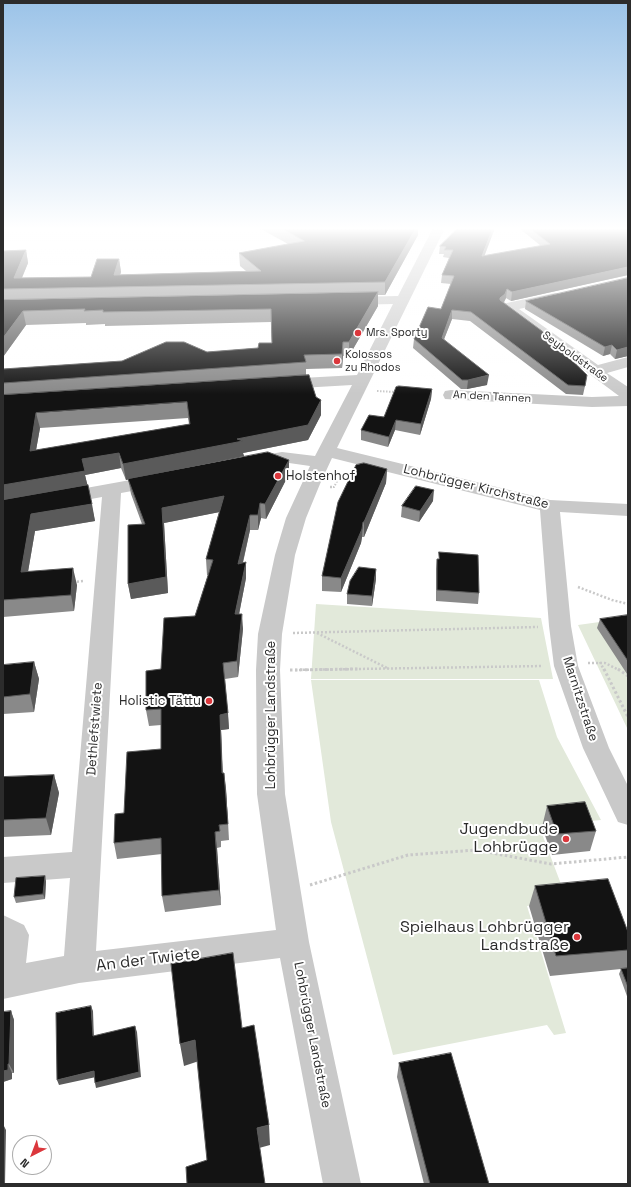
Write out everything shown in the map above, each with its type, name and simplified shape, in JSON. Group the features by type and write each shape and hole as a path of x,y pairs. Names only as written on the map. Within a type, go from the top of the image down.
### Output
{"street":[{"name":"Lohbrügger Landstraße","path":"342,1184 294,942 271,794 268,670 270,634 285,555 296,518 324,456 409,283"},
{"name":"Seyboldstraße","path":"567,294 507,307 628,395"},
{"path":"339,301 402,300"},
{"path":"596,371 628,362"},
{"path":"270,385 360,385"},
{"name":"An den Tannen","path":"451,395 592,402 628,401"},
{"name":"Lohbrügger Kirchstraße","path":"236,466 282,457 324,456 550,506 628,510"},
{"path":"3,509 174,478"},
{"name":"Dethlefstwiete","path":"79,968 112,490"},
{"name":"Marnitzstraße","path":"550,506 560,626 566,666 596,748 628,814"},
{"path":"3,870 86,864"},
{"path":"3,928 13,935 6,983"},
{"name":"An der Twiete","path":"6,983 79,968 294,942"}],"path":[{"path":"360,385 402,392"},
{"path":"66,582 105,579"},
{"path":"557,579 612,600 628,604"},
{"path":"270,634 560,626"},
{"path":"315,633 390,669"},
{"path":"600,662 628,717"},
{"path":"268,670 566,666 600,662 612,665 628,676"},
{"path":"287,892 408,855 476,850 551,864 628,857"}],"green space":[{"path":"316,604 541,618 553,679 311,679"},
{"path":"628,618 628,730 578,625"},
{"path":"311,680 539,680 557,737 601,820 539,826 567,900 527,906 566,1033 554,1035 547,1025 393,1055 331,822"}],"building":[{"path":"3,283 309,283 3,289"},
{"path":"451,283 552,283 512,292 507,289 500,300 542,331 587,375 585,386 568,385 471,312 452,310 442,338 489,375 462,380 414,339 428,307 441,309"},
{"path":"604,283 628,283 628,347 617,350 612,345 605,347 526,301"},
{"path":"378,292 349,342 343,342 342,354 304,355 306,362 3,383 3,369 122,361 166,342 184,342 207,352 258,348 259,343 272,343 271,309 103,312 103,310 84,311 85,309 23,311 3,338 3,300"},
{"path":"309,375 316,397 321,400 308,425 237,439 243,441 123,464 119,453 82,459 85,471 3,485 3,395","holes":["187,402 190,424 30,451 36,413"]},
{"path":"396,387 432,389 421,424 396,420 389,437 361,430 369,415 384,417"},
{"path":"268,452 289,460 265,504 260,503 258,515 250,515 238,564 246,562 235,614 242,614 237,661 223,663 228,713 220,715 222,773 224,773 228,824 219,825 220,831 215,832 219,890 162,896 161,838 114,843 115,814 124,813 127,752 161,749 161,709 146,710 146,671 161,669 164,618 195,616 213,560 206,559 224,496 162,508 166,577 128,584 128,525 145,524 128,479"},
{"path":"364,463 387,469 363,522 362,529 341,578 322,576 338,502 356,465"},
{"path":"88,485 92,504 31,514 21,572 73,568 71,595 3,600 3,500"},
{"path":"416,486 434,490 420,511 402,506"},
{"path":"439,552 478,555 479,593 437,590 437,559 439,559"},
{"path":"359,567 376,569 372,596 347,594 350,581"},
{"path":"628,615 628,661 600,619"},
{"path":"34,662 30,694 3,697 3,665"},
{"path":"54,775 46,818 3,820 3,777"},
{"path":"585,802 596,831 557,834 547,806"},
{"path":"45,876 43,894 14,897 16,878"},
{"path":"608,879 628,932 628,950 556,956 535,886"},
{"path":"233,953 242,1028 254,1025 269,1125 257,1128 265,1184 187,1184 186,1167 207,1160 195,1040 180,1044 171,964"},
{"path":"628,968 628,987 621,969"},
{"path":"91,1006 93,1036 135,1026 139,1072 95,1083 94,1071 57,1080 56,1013"},
{"path":"11,1011 9,1064 8,1070 3,1071 3,1012"},
{"path":"451,1053 489,1184 430,1184 399,1063"}],"place":[{"name":"Mrs. Sporty","path":"358,333"},
{"name":"Kolossos zu Rhodos","path":"337,361"},
{"name":"Holstenhof","path":"278,476"},
{"name":"Holistic Tättu","path":"209,701"},
{"name":"Jugendbude Lohbrügge","path":"566,839"},
{"name":"Spielhaus Lohbrügger Landstraße","path":"577,937"}]}
